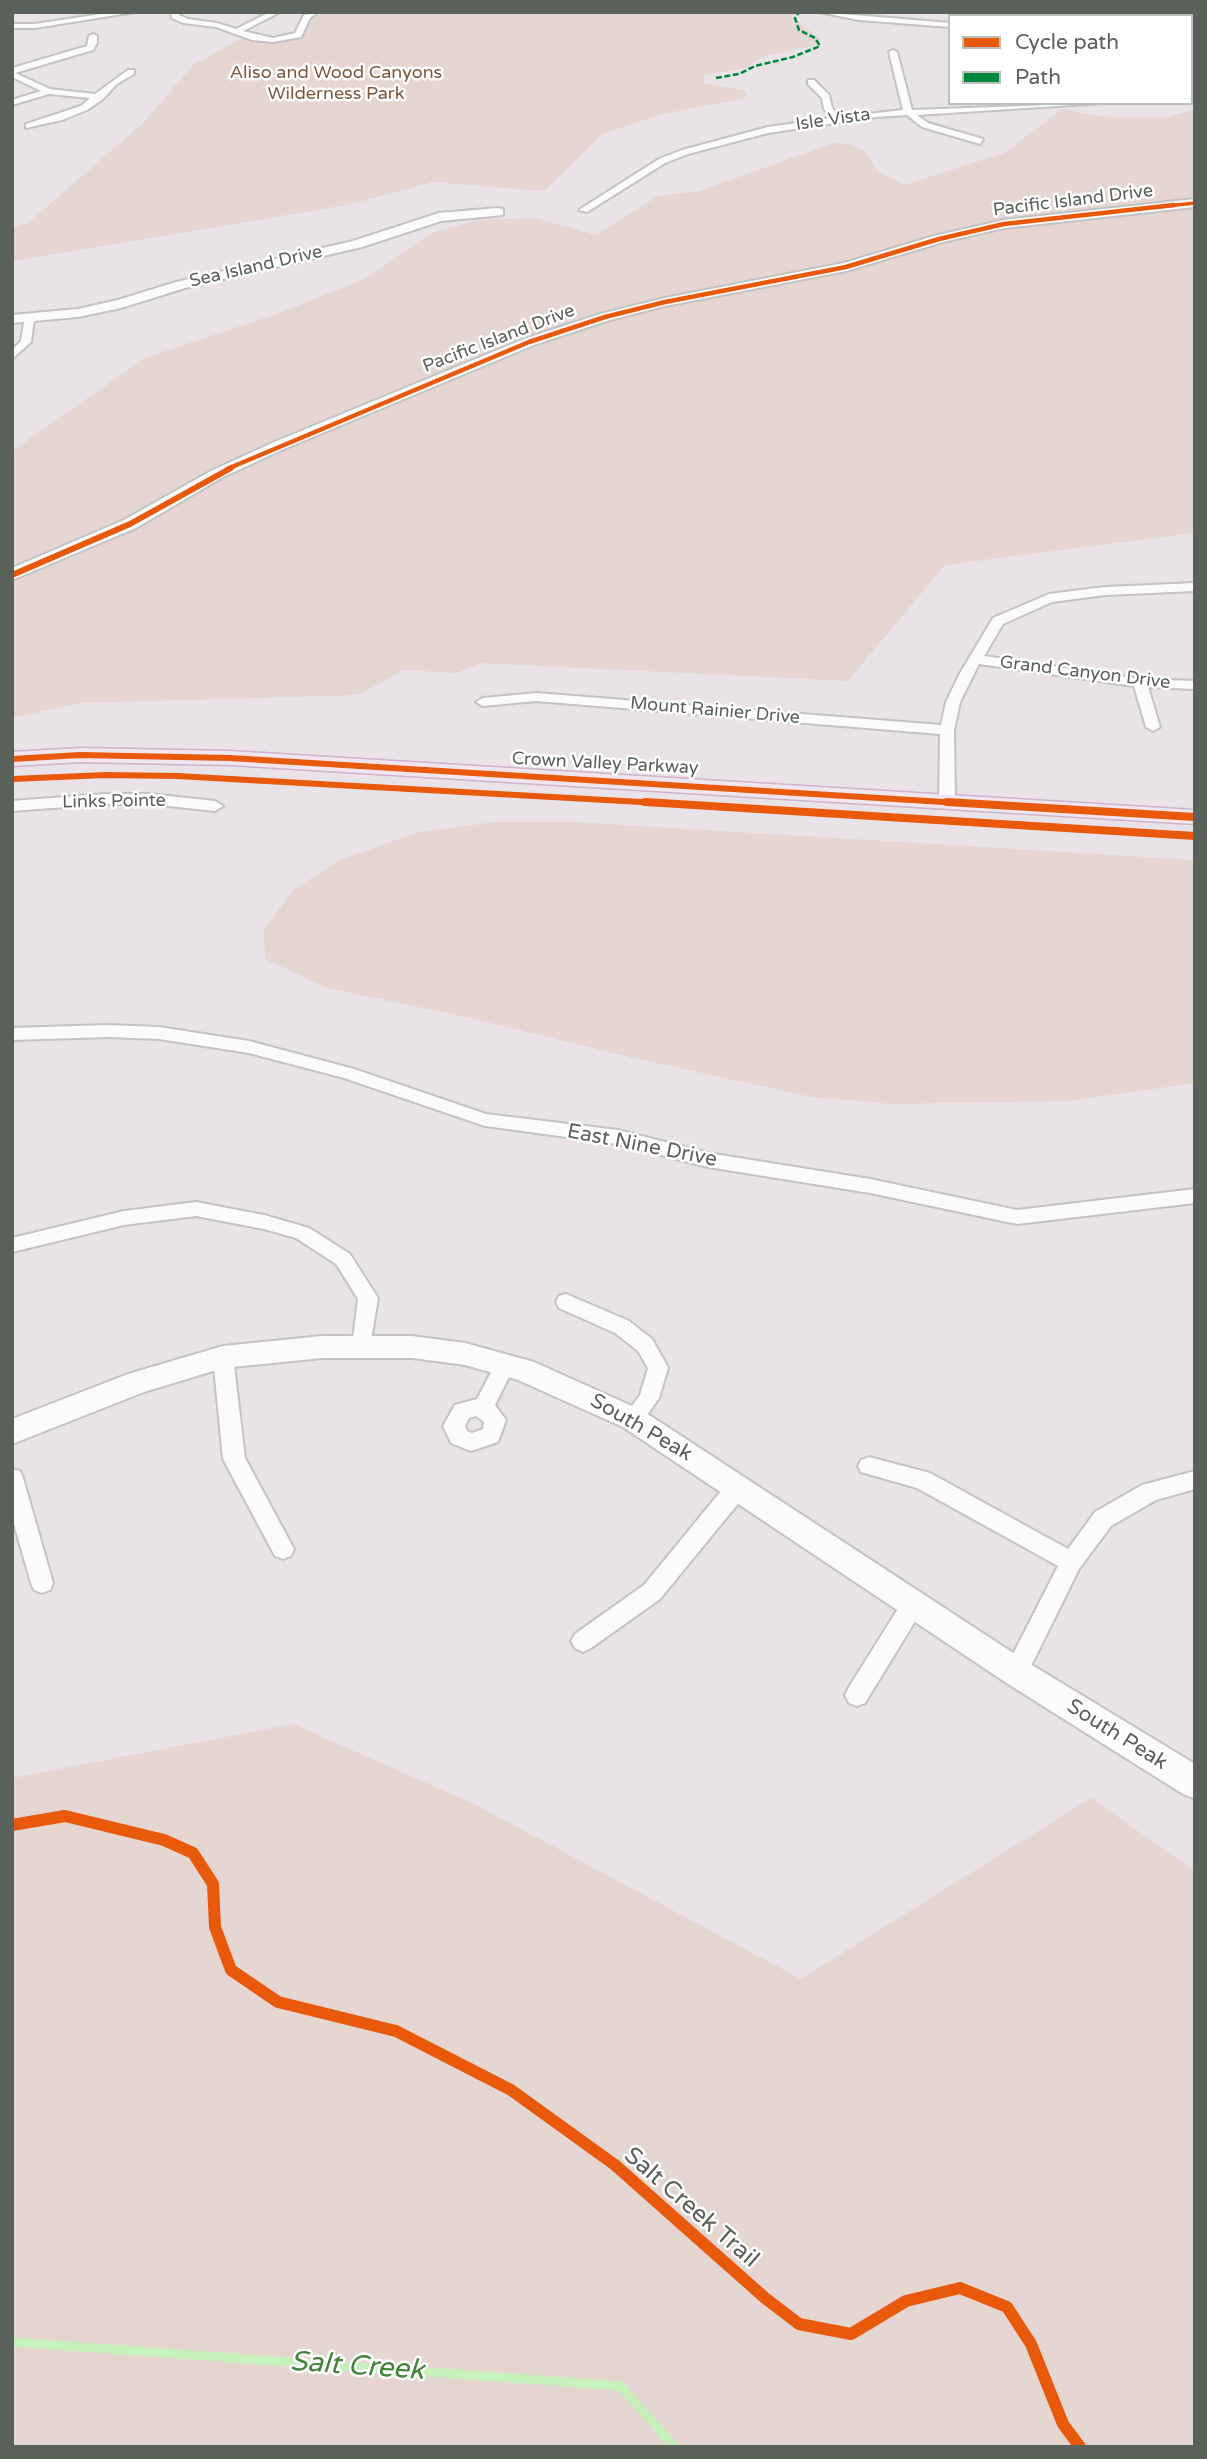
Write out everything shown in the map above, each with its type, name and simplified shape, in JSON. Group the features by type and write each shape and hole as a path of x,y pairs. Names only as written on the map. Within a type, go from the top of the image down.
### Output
{"main road":[{"name":"Pacific Island Drive","path":"12,575 130,524 217,474 278,446 529,342 604,317 685,298 846,267 939,239 1003,224 1195,203"},
{"name":"Sea Island Drive","path":"12,319 29,319 121,304 202,280 357,244 439,217 498,212"},
{"name":"Crown Valley Parkway","path":"12,759 80,755 230,758 1195,817"},
{"name":"Crown Valley Parkway","path":"12,779 106,775 177,776 811,811 1195,836"},
{"path":"811,811 827,804 920,812 947,801 974,813 1020,816 1038,826"}],"street":[{"path":"12,26 56,23 131,12"},
{"path":"175,12 176,16 186,21 263,39 292,38 301,32 307,17 314,12"},
{"path":"238,31 276,12"},
{"path":"823,12 859,18 948,25"},
{"path":"12,73 90,48 93,36"},
{"path":"893,52 908,112 925,125 980,141"},
{"path":"29,126 84,108 100,97 114,82 131,72"},
{"path":"12,73 48,91 100,97"},
{"path":"12,82 23,80"},
{"path":"811,82 826,97 828,109 838,118"},
{"path":"12,103 48,91"},
{"name":"Isle Vista","path":"584,210 662,161 685,152 768,130 838,118 1034,105"},
{"path":"12,356 26,342 29,319"},
{"path":"947,801 947,730 953,702 974,659 998,621 1039,600 1105,591 1195,587"},
{"name":"Grand Canyon Drive","path":"974,659 1140,683 1195,685"},
{"path":"1140,683 1153,727"},
{"name":"Mount Rainier Drive","path":"483,702 536,696 947,730"},
{"name":"Links Pointe","path":"12,806 106,799 150,799 215,806"},
{"name":"East Nine Drive","path":"12,1034 108,1031 159,1033 249,1047 348,1073 485,1120 618,1137 708,1160 870,1186 1017,1217 1195,1196"},
{"path":"12,1245 124,1218 196,1209 264,1222 302,1233 343,1259 368,1298 362,1347"},
{"path":"566,1302 622,1327 645,1345 657,1368 649,1398 633,1419"},
{"name":"South Peak","path":"12,1432 138,1382 223,1357 286,1350 362,1347 412,1347 465,1353 570,1389 633,1419 1016,1672 1195,1783"},
{"path":"223,1357 234,1459 283,1549"},
{"path":"482,1408 505,1365"},
{"path":"869,1466 922,1480 1071,1562"},
{"path":"12,1478 42,1583"},
{"path":"1016,1672 1071,1562 1103,1520 1150,1492 1195,1480"},
{"path":"583,1641 652,1592 738,1487"},
{"path":"857,1695 914,1603"}],"green space":[{"name":"Aliso and Wood Canyons Wilderness Park","path":"320,12 797,12 792,17 820,39 814,46 762,57 746,68 704,75 704,83 746,91 747,95 743,99 662,114 603,134 544,191 433,182 347,205 12,261 12,228 28,223 143,123 193,65 246,36 268,41 303,35 310,21"},
{"path":"1062,109 1097,116 1134,118 1168,117 1195,109 1195,533 945,565 848,681 481,663 456,673 403,670 359,695 80,703 12,718 12,451 145,358 274,315 367,278 431,233 478,220 536,218 596,235 658,196 699,191 834,143 850,144 864,151 879,172 905,185 1006,152"},
{"path":"495,822 575,822 1195,860 1195,1083 1068,1101 891,1104 811,1097 629,1057 466,1017 327,988 265,959 264,930 293,890 340,860 419,832"},
{"path":"293,1724 476,1805 801,1979 1091,1798 1195,1871 1195,2447 12,2447 12,1778"}],"waterway":[{"name":"Salt Creek","path":"12,2342 620,2386 675,2447"}],"marked path":[{"path":"716,78 739,74 755,66 793,57 820,46 815,38 799,30 795,18 799,12"},
{"path":"1056,14 1065,12"},
{"path":"1072,12 1098,14"}],"cycle path":[{"path":"12,575 130,524 217,474 278,446 529,342 605,317 665,302 846,267 939,239 1004,224 1195,203"},
{"path":"12,759 80,755 230,758 1195,817"},
{"path":"12,779 106,775 177,776 811,811 1195,836"},
{"name":"Salt Creek Trail","path":"12,1825 65,1816 164,1840 193,1853 213,1884 215,1927 231,1970 278,2002 396,2031 511,2090 615,2165 765,2298 799,2324 851,2334 906,2301 960,2288 1007,2307 1031,2344 1063,2424 1080,2447"}]}
